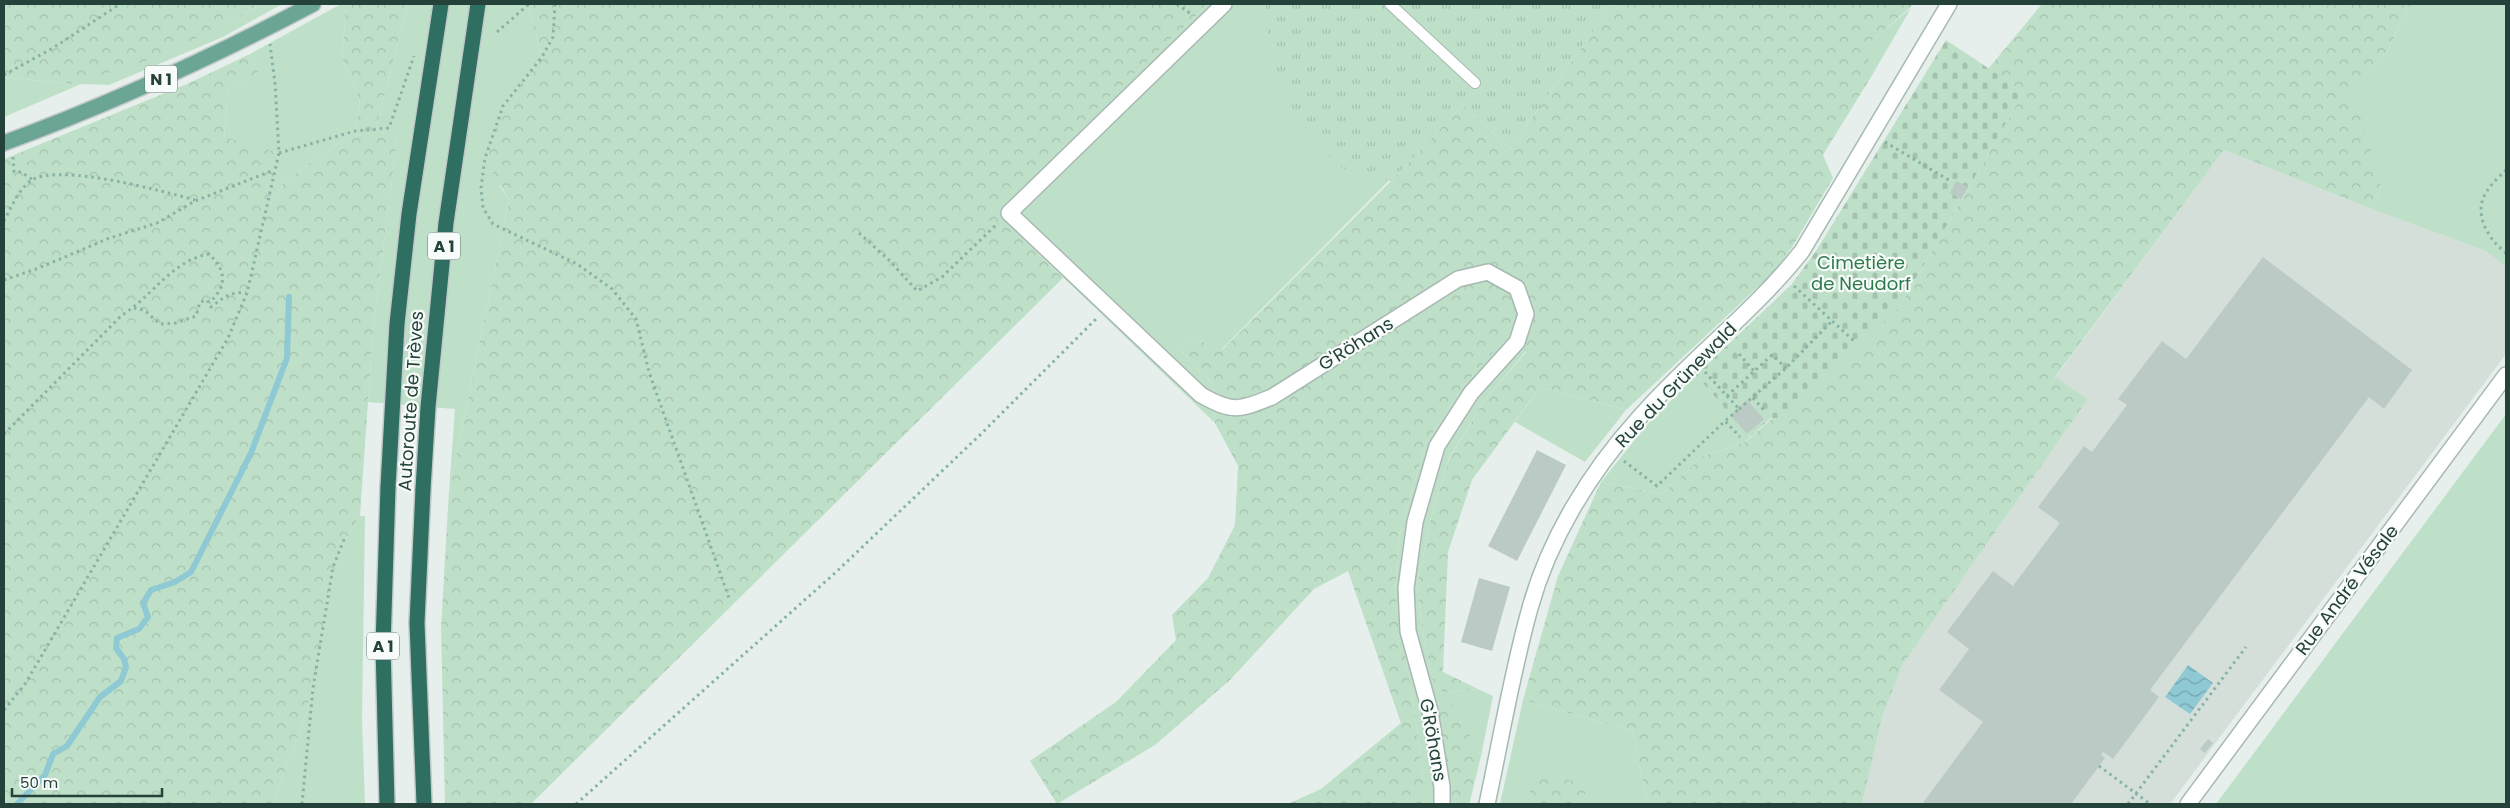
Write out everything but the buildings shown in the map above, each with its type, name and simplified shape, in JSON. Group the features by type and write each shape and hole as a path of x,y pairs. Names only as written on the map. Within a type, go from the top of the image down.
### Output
{"highway":[{"name":"Autoroute de Trèves","path":"387,804 383,646 388,487 398,314 409,214 442,4"},
{"name":"Autoroute de Trèves","path":"424,804 417,623 429,397 446,223 478,4"}],"main road":[{"name":"N 1","path":"10,140 182,70 313,4"}],"street":[{"path":"1009,212 1224,4"},
{"name":"Rue du Grünewald","path":"1487,804 1530,607 1563,528 1594,474 1638,418 1779,280 1802,251 1949,4"},
{"name":"G'Röhans","path":"1009,212 1201,395 1223,408 1247,407 1272,397 1458,279 1488,272 1517,288 1526,314 1518,342 1471,393 1437,446 1415,522 1407,579 1408,631 1430,711 1442,787 1442,804"},
{"name":"Rue André Vésale","path":"2188,804 2506,375"}],"lane":[{"path":"1390,4 1475,83"}],"path":[{"path":"4,75 53,48 120,4"},
{"path":"497,32 528,4"},
{"path":"555,4 553,37 542,57 503,106 484,158 480,188 484,208 493,224 577,264 612,289 636,319 649,372 730,601"},
{"path":"4,710 25,684 228,338 247,293 268,208 279,152 275,82 268,28"},
{"path":"279,152 355,131 390,128 416,48"},
{"path":"10,140 11,164 14,172 21,172 33,180"},
{"path":"1884,141 1952,182"},
{"path":"4,280 106,239 158,223 195,201 274,170"},
{"path":"2506,170 2486,191 2480,212 2488,232 2506,254"},
{"path":"4,221 22,191 33,180 58,173 146,187 195,201"},
{"path":"859,233 890,261 917,291 942,277 1009,212"},
{"path":"4,434 122,314 134,308 168,274 198,256 209,254 224,272 224,282 218,295 209,303"},
{"path":"1779,280 1792,284 1854,342"},
{"path":"134,308 144,310 160,324 176,324 196,316 200,302 207,300 211,307 237,292 247,293"},
{"path":"576,804 835,573 981,434 1109,306"},
{"path":"1612,451 1657,486 1786,368 1832,321"},
{"path":"1739,354 1754,371"},
{"path":"1727,396 1772,354 1786,368"},
{"path":"1696,362 1740,409"},
{"path":"1753,398 1764,410"},
{"path":"1725,422 1740,437"},
{"path":"302,804 313,688 333,568 345,537"},
{"path":"2128,804 2246,647"},
{"path":"2099,766 2150,804"}],"shaded area":[{"path":"2224,150 2374,210 2486,251 2506,267 2506,354 2170,804 1862,804 1883,714 1903,664 2088,399 2055,378"}],"green space":[{"path":"4,4 262,4 225,25 156,58 72,84 4,77"},
{"path":"262,4 282,4 223,37 109,85 81,84 4,117 4,77 72,84 225,25"},
{"path":"341,4 349,4 346,6 342,58 360,101 355,131 285,181 268,208 279,153 224,138 228,89 259,73 250,54"},
{"path":"349,4 408,4 376,129 397,139 373,331 360,516 347,537 338,558 332,579 313,688 273,804 4,804 4,159 187,84 250,54 259,73 228,89 224,137 279,153 269,206 285,181 355,131 360,101 342,58 346,6"},
{"path":"408,4 527,4 542,57 503,106 500,186 509,200 449,491 455,409 368,402 373,331 397,139 376,129"},
{"path":"527,4 1208,4 992,208 1063,278 531,804 445,804 441,627 449,491 509,200 485,158 503,106 542,57"},
{"path":"1208,4 1333,4 1450,119 1221,350 1193,338 1179,349 1213,384 1215,423 991,208"},
{"path":"1267,4 1612,4 1510,149 1463,105 1391,181 1342,168 1297,123 1272,61 1265,9"},
{"path":"1612,4 1914,4 1864,48 1874,72 1823,155 1833,178 1791,249 1774,272 1626,410 1540,387 1472,480 1448,552 1443,672 1478,689 1446,692 1481,756 1470,801 1452,801 1436,702 1442,692 1433,680 1424,640 1417,587 1430,521 1449,459 1484,401 1526,352 1526,315 1462,387 1426,443 1399,535 1395,593 1414,707 1423,779 1423,804 1288,804 1321,789 1401,723 1348,571 1314,589 1230,680 1155,745 1057,804 1030,761 1116,702 1176,640 1172,615 1208,578 1235,525 1238,466 1215,423 1213,384 1179,349 1193,338 1222,350 1391,181 1463,105 1510,149"},
{"path":"2042,4 2411,4 2386,53 2340,101 2359,110 2381,187 2374,210 2224,150 2055,377 2088,399 1903,664 1883,714 1862,804 1648,804 1632,731 1523,700 1558,576 1601,482 1663,494 1702,456 1744,443 1900,306 2024,92 1988,69"},
{"path":"2411,4 2506,4 2506,267 2486,251 2374,210 2381,187 2339,101 2386,53"},
{"path":"1911,8 1874,72 1863,48"},
{"name":"Cimetière de Neudorf","path":"1946,40 2024,92 1900,306 1788,418 1771,418 1750,437 1696,375 1792,284 1816,251"},
{"path":"1526,314 1526,351 1484,401 1449,458 1430,521 1417,587 1424,640 1433,680 1442,692 1453,801 1470,801 1469,804 1423,804 1423,779 1414,707 1395,593 1399,535 1426,443 1462,387"},
{"path":"1696,375 1750,437 1744,443 1702,456 1663,494 1601,482 1646,426"},
{"path":"1540,387 1626,410 1585,462 1515,422"},
{"path":"2506,414 2506,804 2216,804"},
{"path":"360,516 365,516 362,719 365,804 273,804 313,688 332,579 338,558 347,537"},
{"path":"1478,689 1493,696 1481,756 1445,692"},
{"path":"1523,700 1632,731 1648,804 1500,804"},
{"path":"1528,772 1594,785 1575,804 1531,804"}],"water":[{"path":"2188,665 2213,683 2190,714 2165,697"}],"waterway":[{"path":"17,804 45,775 53,754 67,746 100,697 121,681 126,667 124,659 116,648 117,638 139,629 148,617 143,603 151,590 175,582 191,572 251,453 287,358 289,297"}]}
